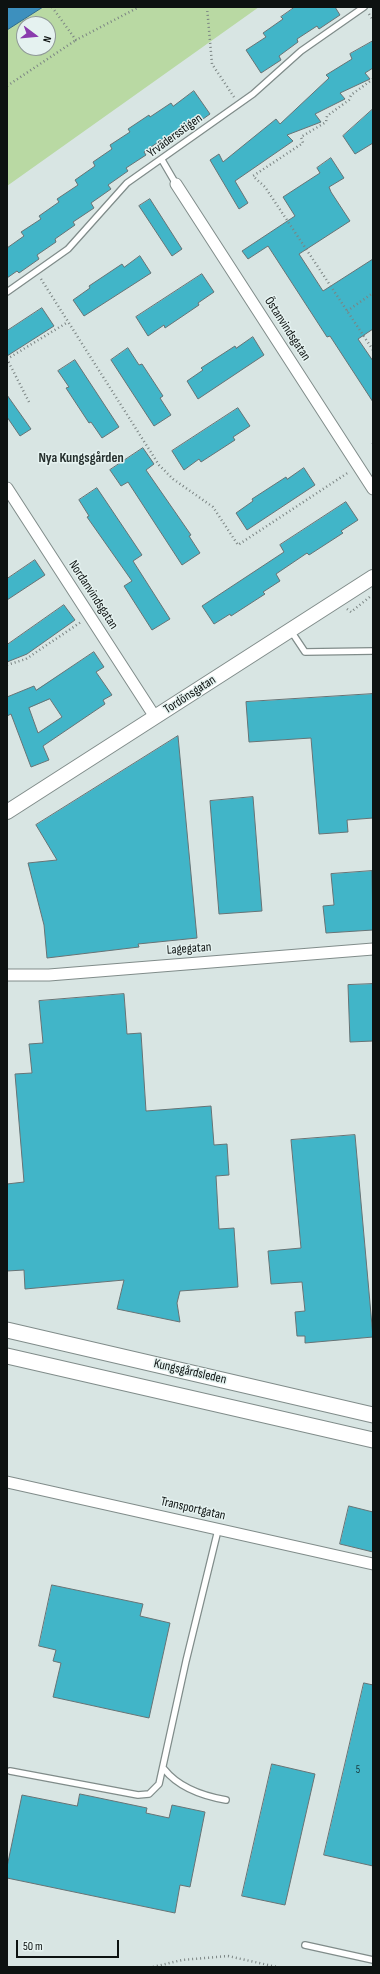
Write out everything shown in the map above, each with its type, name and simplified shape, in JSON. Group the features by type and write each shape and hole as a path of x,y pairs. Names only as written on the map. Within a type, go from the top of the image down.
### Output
{"main road":[{"name":"Kungsgårdsleden","path":"7,1330 373,1415"},
{"name":"Kungsgårdsleden","path":"7,1356 373,1440"}],"street":[{"name":"Östanvindsgatan","path":"176,184 373,489"},
{"name":"Nordanvindsgatan","path":"7,488 155,717"},
{"name":"Tordönsgatan","path":"7,812 373,578"},
{"name":"Lagegatan","path":"7,975 49,975 373,949"},
{"name":"Transportgatan","path":"7,1482 373,1564"}],"lane":[{"name":"Yrvädersstigen","path":"7,292 68,249 127,184 253,94 300,51 364,7"},
{"path":"162,160 176,184"},
{"path":"290,630 305,652 373,651"},
{"path":"10,1771 138,1795 149,1794 159,1784 164,1770 186,1661 218,1530"},
{"path":"164,1770 170,1778 203,1796 226,1800"},
{"path":"305,1945 373,1960"}],"path":[{"path":"7,86 76,40 138,7"},
{"path":"207,7 212,64 239,104"},
{"path":"53,8 76,40"},
{"path":"373,79 351,94 350,100 327,116 326,122 302,137 302,143 253,176 264,187 373,350"},
{"path":"36,272 159,465 173,480 213,507 238,545 358,466"},
{"path":"347,311 373,292"},
{"path":"29,402 7,359 68,322"},
{"path":"7,665 26,659 90,616"},
{"path":"153,1967 182,1960 228,1956 277,1967"}],"green space":[{"path":"43,7 259,7 7,186 7,30 16,24 16,56 56,56 56,16 29,16"}],"water":[{"path":"7,7 43,7 29,16 16,16 16,24 7,30"}],"building":[{"path":"295,7 335,7 340,15 319,29 317,26 297,39 298,42 279,56 281,60 261,73 246,50 266,37 263,33 283,19 281,17"},
{"path":"373,41 373,68 365,73 370,79 340,93 345,99 315,114 321,122 287,135 293,141 235,181 248,203 239,209 210,160 219,154 223,162 276,119 280,124 329,78 326,75 352,59 350,54"},
{"path":"194,91 210,114 189,129 187,126 166,140 164,138 144,152 146,155 126,168 128,171 108,185 111,189 91,203 94,208 73,222 75,225 55,239 56,242 37,255 39,259 19,273 17,271 7,278 7,248 24,236 21,232 41,219 39,216 59,202 57,199 78,185 75,180 95,166 93,162 112,149 110,145 130,132 128,129 171,103 173,106"},
{"path":"373,109 373,143 355,154 343,136"},
{"path":"331,158 344,178 329,187 350,221 299,254 323,291 373,259 373,329 358,339 373,361 373,402 330,336 327,337 268,246 248,259 242,251 295,216 283,197 320,173 317,168"},
{"path":"150,199 182,249 172,256 139,206"},
{"path":"140,256 151,273 84,316 73,300 90,288 89,286 122,264 124,267"},
{"path":"202,274 214,292 198,303 199,305 165,328 164,325 148,336 136,317"},
{"path":"42,308 54,326 7,356 7,331"},
{"path":"253,337 264,355 198,399 187,381 203,370 201,368 235,346 236,348"},
{"path":"128,348 139,365 142,364 163,396 160,398 171,415 154,426 111,360"},
{"path":"75,360 119,427 102,438 91,422 89,423 66,388 69,387 58,371"},
{"path":"7,395 31,429 20,436 7,417"},
{"path":"238,408 250,426 233,437 235,440 201,462 199,459 184,470 172,451"},
{"path":"143,448 154,464 146,470 191,535 189,536 200,553 182,565 128,482 121,486 110,470"},
{"path":"304,468 315,485 247,530 236,513 253,501 252,499 286,477 287,479"},
{"path":"97,488 142,555 133,561 170,619 152,630 124,586 132,581 87,517 89,516 79,500"},
{"path":"346,502 358,520 341,531 343,533 309,555 307,553 276,574 280,581 263,592 265,594 231,616 230,614 214,624 202,606 284,552 280,545"},
{"path":"35,560 45,575 7,600 7,579"},
{"path":"64,605 75,620 27,654 7,662 7,645"},
{"path":"94,652 104,667 96,672 112,695 103,700 105,704 43,746 49,760 31,767 11,714 7,716 7,697 34,686 36,690","holes":["50,699 62,717 38,733 29,708"]},
{"path":"373,694 373,818 347,820 348,832 319,834 311,738 249,742 246,702"},
{"path":"178,736 197,938 138,944 139,947 47,958 44,925 28,863 57,860 36,825"},
{"path":"253,797 262,911 219,914 210,801"},
{"path":"372,871 373,930 326,933 323,906 334,905 331,874"},
{"path":"373,984 373,1041 350,1042 348,985"},
{"path":"124,994 127,1034 141,1033 146,1111 211,1106 214,1145 227,1144 229,1175 216,1176 219,1229 234,1228 238,1287 180,1291 177,1303 180,1322 117,1309 124,1280 25,1289 24,1270 7,1271 7,1184 24,1182 15,1074 32,1073 29,1044 43,1043 39,1001"},
{"path":"355,1135 373,1337 305,1343 305,1336 297,1336 295,1312 305,1311 302,1282 271,1284 268,1251 301,1248 291,1140"},
{"path":"349,1506 373,1512 373,1552 340,1544"},
{"path":"52,1585 143,1604 140,1616 170,1623 149,1718 53,1697 61,1663 53,1661 56,1650 39,1646"},
{"path":"364,1683 373,1685 373,1866 324,1855"},
{"path":"272,1764 315,1774 285,1905 242,1896"},
{"path":"80,1794 147,1808 146,1813 169,1818 172,1805 205,1812 190,1887 180,1885 175,1913 7,1878 7,1867 22,1795 77,1806"}],"district":[{"name":"Nya Kungsgården","path":"81,458"}]}
